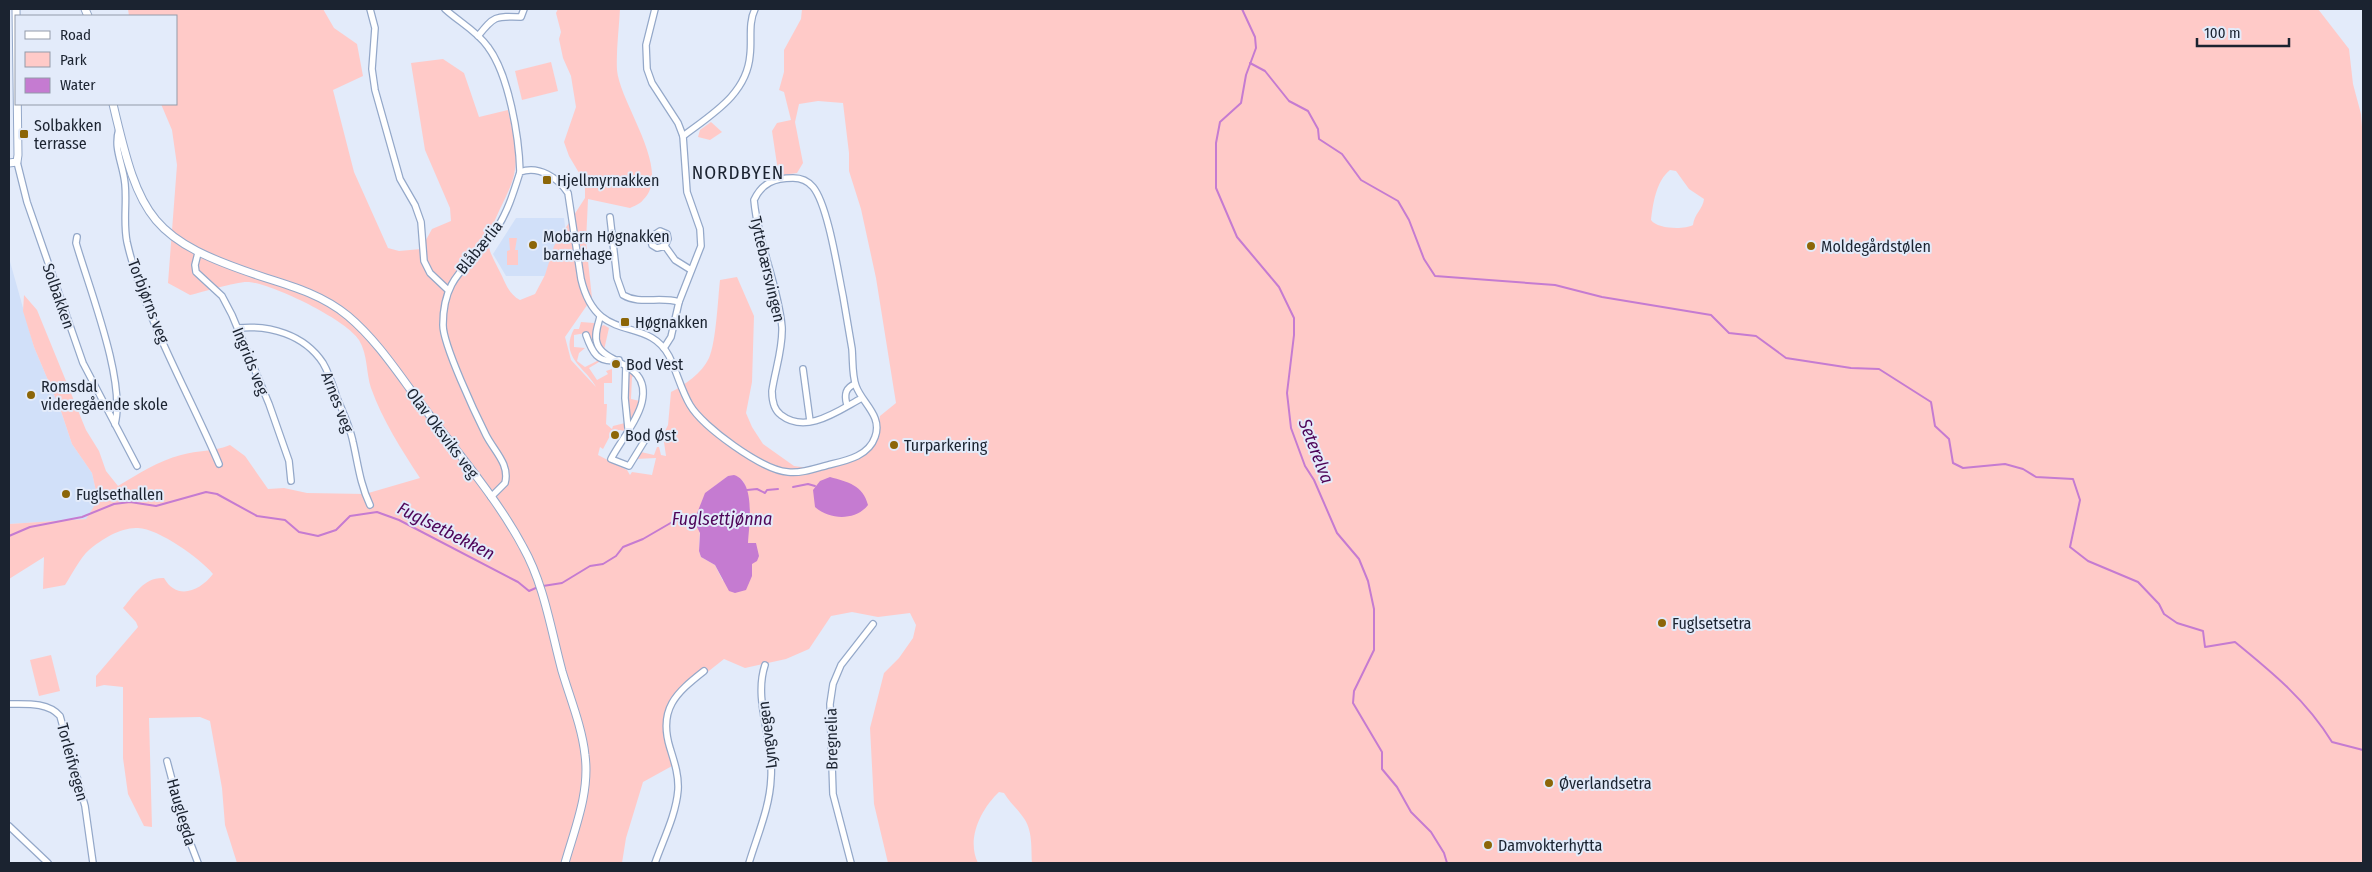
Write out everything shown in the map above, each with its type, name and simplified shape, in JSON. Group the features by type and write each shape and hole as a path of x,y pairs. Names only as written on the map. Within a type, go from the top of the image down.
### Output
{"street":[{"path":"370,9 375,28 372,70 375,90 400,180 415,205 421,222 424,261 430,273 448,290"},
{"path":"445,9 478,36 496,59 502,72 516,132 520,172 532,169 546,173 562,184 568,193 584,293 588,302 600,317 614,325 650,337 664,348 688,404 704,424 759,462 786,472 804,470 842,462 866,451 872,444 877,429 874,415 862,398"},
{"path":"478,36 490,20 498,16 520,16 524,9"},
{"path":"655,9 646,45 647,69 655,88 678,123 683,136 687,192 701,236 700,253 691,270 679,302 673,332 664,348"},
{"path":"683,136 724,104 745,80 749,67 752,18 755,9"},
{"name":"Solbakken","path":"13,13 15,88"},
{"name":"Solbakken","path":"15,105 17,162 27,202 80,355 137,466"},
{"name":"Olav Oksviks veg","path":"113,105 136,186 149,212 170,235 198,253 308,292 326,301 348,316 380,349 490,497 523,546 532,566 585,755 583,803 565,863"},
{"name":"Torbjørns veg","path":"119,129 115,142 123,167 125,225 130,253 142,290 219,464"},
{"path":"9,163 17,162"},
{"name":"Blåbærlia","path":"490,497 505,483 506,468 486,435 448,347 443,327 448,290 455,276 496,230 505,214 520,172"},
{"name":"Tyttebærsvingen","path":"799,178 813,187 818,195 840,278 852,350 855,384 862,398 847,405 832,416 799,422 786,419 778,413 772,393 782,344 782,327 754,200 765,184 776,179 799,178"},
{"path":"610,218 617,278 623,295 636,300 668,298 679,302"},
{"name":"Solbakken","path":"77,237 76,243 110,357 117,413 115,424"},
{"path":"664,246 675,260 691,270"},
{"name":"Ingrids veg","path":"198,253 194,264 196,272 222,296 238,328 269,404 289,461 291,481"},
{"path":"600,317 596,334 597,344 605,353 619,360 640,378 643,389 642,404 611,459 628,466 645,440"},
{"name":"Arnes veg","path":"238,328 261,328 279,331 300,341 318,356 327,370 350,431 361,485 370,505"},
{"path":"586,334 590,348 597,356 608,360 619,360"},
{"path":"626,365 625,398 628,428"},
{"path":"803,369 810,421"},
{"name":"Tyttebærsvingen","path":"847,405 845,394 847,389 855,384"},
{"name":"Bregnelia","path":"851,863 833,794 830,704 833,684 841,665 873,624"},
{"name":"Lyngvegen","path":"749,863 768,801 771,779 768,731 762,693 765,665"},
{"path":"655,863 676,806 678,788 676,768 667,740 666,720 670,703 680,690 704,671"},
{"name":"Torleifvegen","path":"9,704 40,705 57,712 60,716 85,806 93,863"},
{"name":"Hauglegda","path":"167,761 185,829 198,863"},
{"path":"9,826 48,863"}],"shaded area":[{"name":"Mobarn Høgnakken barnehage","path":"516,218 564,218 571,276 506,276 493,254"},
{"name":"Romsdal videregående skole","path":"9,258 34,347 61,411 72,444 92,473 98,500 87,519 9,524"}],"green space":[{"path":"128,9 323,9 334,28 357,44 363,76 333,90 354,172 388,248 399,251 421,249 432,229 451,221 450,208 425,150 411,63 443,59 464,73 479,117 508,110 515,142 516,159 514,175 494,224 489,243 491,254 507,286 511,293 520,300 535,294 545,275 554,246 585,198 585,183 569,156 564,142 576,107 571,76 563,58 559,39 561,32 556,13 558,9 620,9 617,70 620,84 649,155 652,172 651,187 642,201 630,208 588,199 586,242 592,298 565,337 571,360 596,387 575,361 570,347 570,339 574,329 579,329 581,322 594,323 596,344 600,351 609,359 596,353 586,333 574,335 574,347 585,348 579,353 577,361 585,367 599,360 604,362 599,362 589,368 597,380 608,374 606,371 612,369 612,383 604,383 604,404 607,404 606,424 612,429 613,426 625,423 626,431 619,430 615,434 611,434 603,449 600,447 598,455 627,470 630,475 632,472 652,475 656,458 636,459 641,452 654,455 657,447 659,447 661,455 666,456 663,435 668,425 671,392 693,378 709,358 715,331 720,280 737,277 754,316 752,382 746,413 763,444 794,466 808,468 842,462 865,447 877,431 880,416 896,403 876,278 861,209 849,171 849,153 843,103 818,101 799,104 795,122 803,163 797,173 782,175 778,171 772,131 777,123 791,120 784,92 779,90 784,72 784,50 801,19 802,9 2318,9 2349,49 2353,84 2361,114 2363,140 2363,863 1032,863 1031,839 1026,822 1004,793 999,792 986,807 977,825 974,844 978,863 888,863 874,804 870,728 884,673 899,658 913,638 916,625 910,613 878,617 852,612 831,616 809,649 786,659 745,668 724,659 671,701 666,744 672,766 643,782 626,838 622,863 237,863 225,825 222,788 210,721 200,717 149,718 152,827 144,826 128,794 123,758 123,687 104,685 96,687 96,676 138,627 136,622 123,608 140,587 151,580 164,578 175,589 188,591 202,585 213,574 199,560 168,539 157,533 132,528 125,529 106,538 89,550 82,557 65,585 43,589 44,557 9,579 9,524 86,519 98,500 92,473 72,444 61,411 34,347 23,311 24,295 37,310 86,430 99,451 106,471 118,486 164,461 187,453 218,449 230,445 245,456 268,489 284,488 307,493 365,494 420,478 381,412 369,382 362,346 352,332 325,313 308,304 260,284 249,282 237,283 190,295 168,283 177,165 172,130 161,105 178,105 178,15 129,15","holes":["1670,170 1676,171 1689,189 1704,199 1693,225 1689,227 1665,227 1651,220 1654,200 1661,180","728,476 743,481 747,490 723,581 715,565 701,557 699,551 701,504 709,491"]},
{"path":"551,62 558,91 522,100 515,71"},
{"path":"711,122 722,132 710,140 698,137 700,130"},
{"path":"509,238 517,238 515,250 518,250 518,265 507,265 507,251 510,250"},
{"path":"604,325 609,328 604,350 598,339 601,326"},
{"path":"630,371 635,375 632,377 631,399 640,401 630,421 627,399 628,372"},
{"path":"51,655 60,691 39,696 30,660"}],"water":[{"name":"Fuglsettjønna","path":"734,475 741,479 746,486 750,504 748,543 756,543 759,556 757,561 752,564 752,576 746,590 735,593 729,591 715,565 701,557 699,551 700,533 694,521 705,493 728,476"},
{"path":"830,477 854,485 866,498 868,505 857,514 842,517 828,514 815,507 813,490 820,481"}],"waterway":[{"name":"Seterelva","path":"1242,9 1255,37 1256,48 1246,75 1241,103 1220,122 1216,143 1216,188 1237,237 1279,287 1294,318 1294,335 1287,393 1291,428 1305,466 1314,480 1337,533 1359,559 1368,581 1374,609 1374,650 1354,691 1353,703 1382,752 1382,769 1397,787 1411,812 1431,832 1444,853 1447,863"},
{"path":"1250,63 1265,71 1289,101 1308,111 1318,129 1319,139 1342,154 1361,180 1398,201 1409,220 1424,259 1435,276 1555,285 1602,297 1711,315 1729,333 1756,336 1786,358 1851,368 1879,369 1931,402 1935,426 1949,439 1953,463 1963,468 2005,464 2023,469 2036,477 2073,479 2080,500 2070,547 2088,561 2138,582 2159,604 2164,614 2177,623 2203,631 2205,647 2235,642 2276,676 2300,700 2332,742 2363,750"},
{"path":"793,487 808,484 815,486"},
{"path":"747,490 757,489 765,493 767,490 778,489"},
{"name":"Fuglsetbekken","path":"9,536 30,527 82,517 114,504 130,502 156,506 206,492 217,494 257,516 285,520 299,532 318,536 336,530 350,516 377,512 399,520 518,582 529,591 538,587"},
{"name":"Fuglsetbekken","path":"543,586 562,583 590,566 603,564 616,556 623,547 643,539 674,521 682,519 694,521"}],"place":[{"name":"Solbakken terrasse","path":"24,134"},
{"name":"Hjellmyrnakken","path":"547,180"},
{"name":"Mobarn Høgnakken barnehage","path":"533,245"},
{"name":"Moldegårdstølen","path":"1811,246"},
{"name":"Høgnakken","path":"625,322"},
{"name":"Bod Vest","path":"616,364"},
{"name":"Romsdal videregående skole","path":"31,395"},
{"name":"Bod Øst","path":"615,435"},
{"name":"Turparkering","path":"894,445"},
{"name":"Fuglsethallen","path":"66,494"},
{"name":"Fuglsetsetra","path":"1662,623"},
{"name":"Øverlandsetra","path":"1549,783"},
{"name":"Damvokterhytta","path":"1488,845"}],"district":[{"name":"NORDBYEN","path":"738,172"}]}
